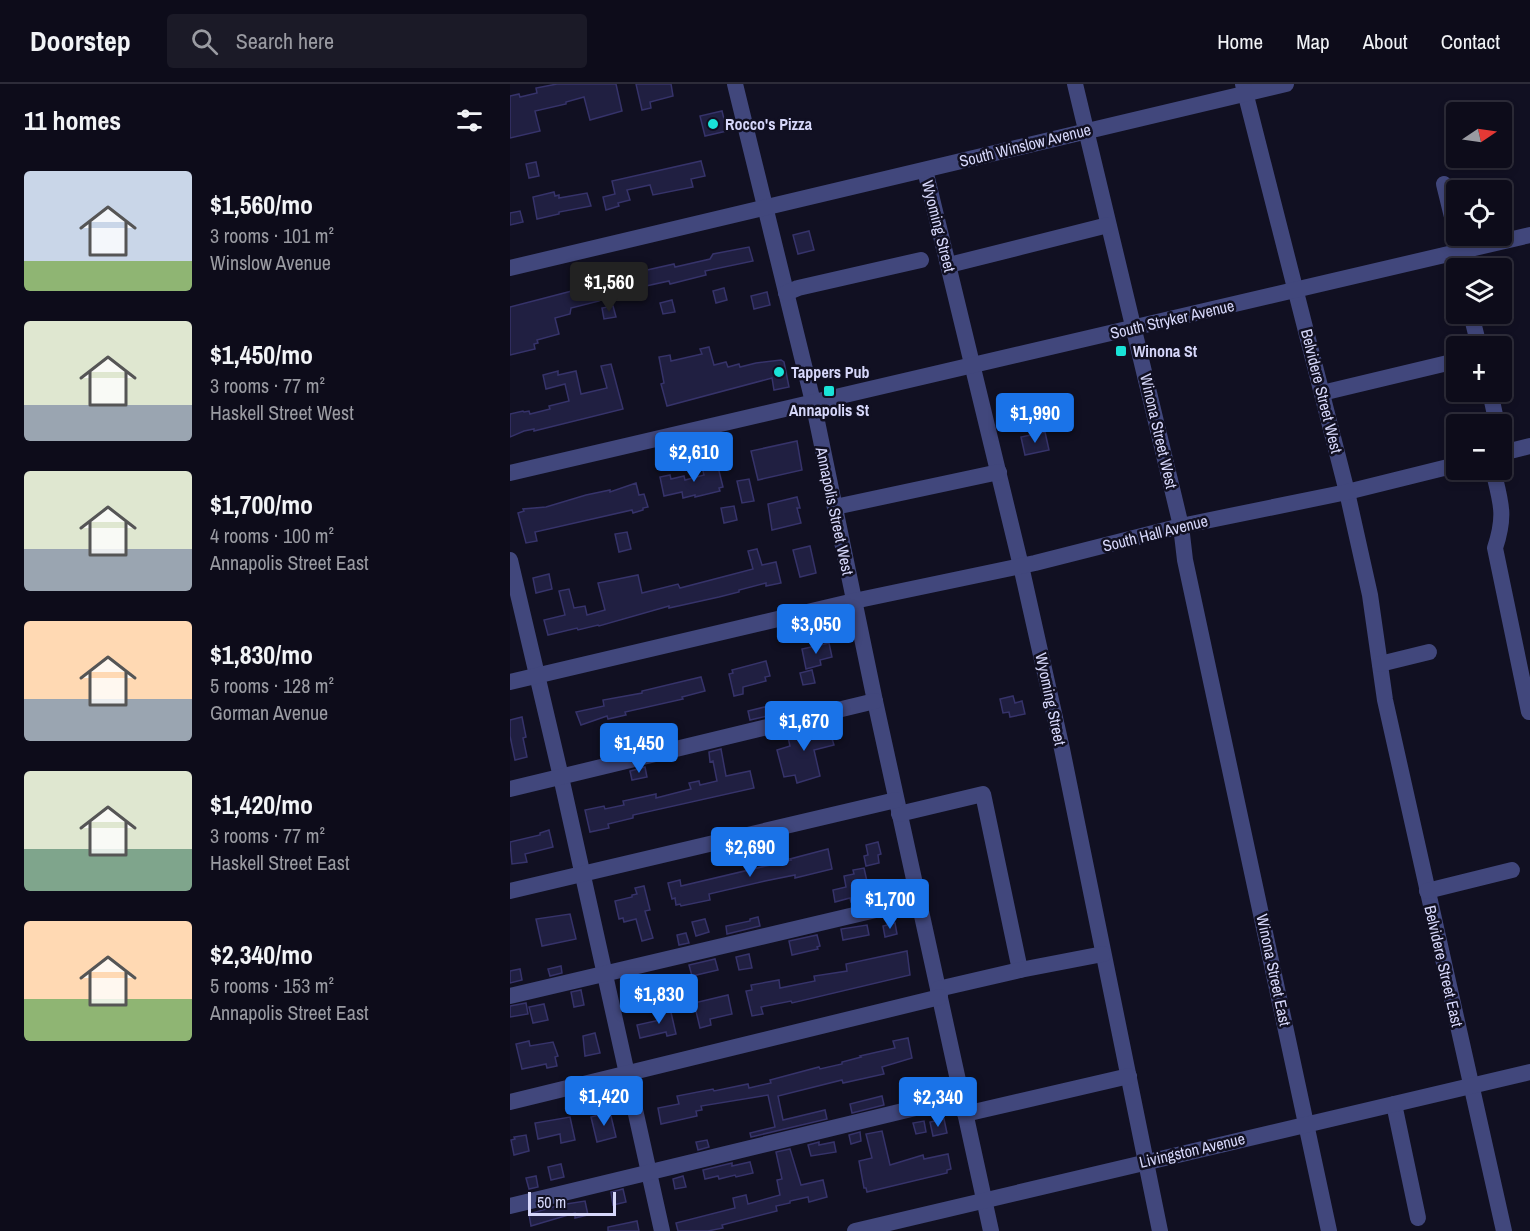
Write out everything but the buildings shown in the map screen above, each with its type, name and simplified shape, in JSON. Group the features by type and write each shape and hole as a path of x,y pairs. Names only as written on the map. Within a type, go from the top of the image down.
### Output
{"street":[{"name":"Annapolis Street West","path":"735,84 813,402 875,700 991,1231"},
{"name":"Winona Street West","path":"1075,84 1181,526 1185,560 1218,710"},
{"name":"South Winslow Avenue","path":"510,268 765,205 925,170 1244,89 1286,84"},
{"name":"Belvidere Street West","path":"1244,89 1347,492 1370,595 1385,700"},
{"name":"Wyoming Street","path":"925,170 999,472 1062,748 1160,1231"},
{"path":"1444,184 1458,247"},
{"path":"949,265 1108,225"},
{"name":"South Stryker Avenue","path":"510,473 1296,290 1458,247 1530,235"},
{"path":"786,293 798,288 921,260"},
{"path":"1322,393 1446,364"},
{"path":"1512,448 1530,447"},
{"name":"South Hall Avenue","path":"510,682 854,601 1021,566 1181,526 1347,492 1446,467"},
{"path":"835,507 999,472"},
{"path":"1496,480 1503,509 1502,525 1495,548 1529,712"},
{"path":"510,560 538,675 662,1231"},
{"path":"1380,664 1429,652"},
{"path":"510,789 875,700"},
{"name":"Belvidere Street East","path":"1385,700 1504,1231"},
{"name":"Winona Street East","path":"1218,710 1329,1231"},
{"path":"510,891 898,807 983,794 1020,970"},
{"path":"1427,891 1512,870"},
{"path":"510,996 918,900"},
{"path":"510,1102 939,993 1020,970 1103,954"},
{"name":"Livingston Avenue","path":"855,1231 1530,1072"},
{"path":"965,1114 1129,1076"},
{"path":"510,1206 961,1097"},
{"path":"1394,1104 1418,1218"}],"place":[{"name":"Rocco's Pizza","path":"713,124"},
{"name":"Winona St","path":"1121,351"},
{"name":"Tappers Pub","path":"779,372"},
{"name":"Annapolis St","path":"829,391"}]}
